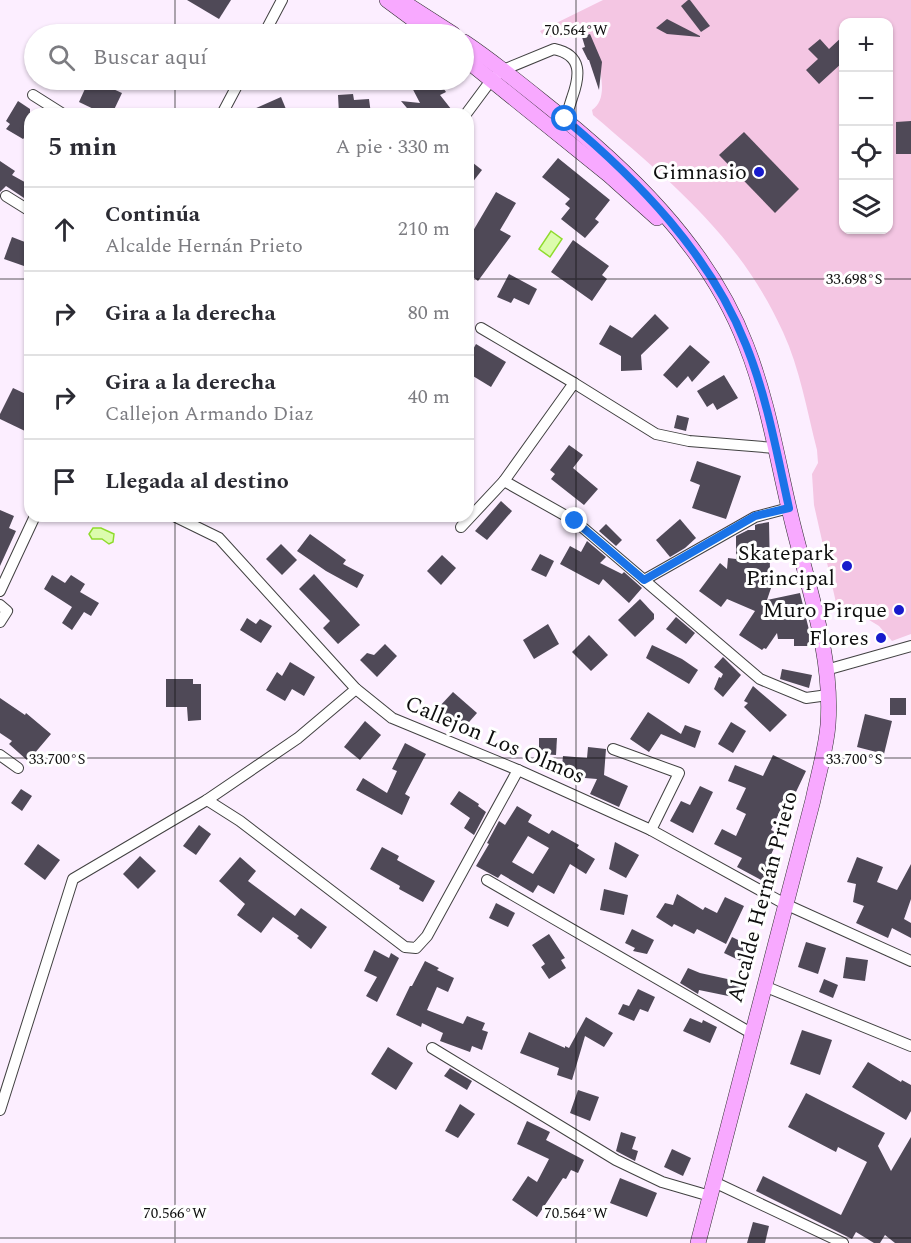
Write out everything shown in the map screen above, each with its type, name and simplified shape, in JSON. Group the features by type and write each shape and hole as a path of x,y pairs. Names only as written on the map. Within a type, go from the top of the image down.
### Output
{"main road":[{"path":"387,0 419,24"},
{"path":"400,0 437,24"},
{"name":"Alcalde Hernán Prieto","path":"474,52 497,74 561,126 606,154 641,188 696,256 725,300 746,345 762,393 822,641 828,695 826,740 813,800 698,1243"},
{"name":"Alcalde Hernán Prieto","path":"474,63 497,74"}],"street":[{"path":"269,24 282,0"},
{"path":"470,108 497,74 554,49 572,58 578,69 578,82 561,126"},
{"path":"225,108 235,90"},
{"path":"33,95 54,108"},
{"path":"6,196 24,207"},
{"path":"481,328 656,434 689,441 775,448"},
{"path":"474,513 504,482 574,383"},
{"path":"504,482 575,521 760,679 806,698 828,695"},
{"path":"644,580 755,516 789,508"},
{"path":"0,591 4,573 32,522"},
{"name":"Callejon Los Olmos","path":"186,522 219,538 356,689 392,718 518,770 651,830 785,904 911,961"},
{"path":"461,527 466,522"},
{"path":"0,605 7,611 0,622"},
{"path":"826,670 911,646"},
{"path":"0,1110 73,879 207,800 298,738 356,689"},
{"path":"613,749 679,773 651,830"},
{"path":"0,755 18,768"},
{"path":"207,800 240,821 405,947 416,948 427,936 518,770"},
{"path":"487,880 751,1033"},
{"path":"764,986 911,1046"},
{"path":"432,1048 616,1160 662,1182 712,1189 843,1243"}],"shaded area":[{"path":"603,0 911,0 911,634 892,641 879,626 856,612 839,616 814,505 812,474 818,463 817,450 794,361 766,298 746,267 701,213 649,163 593,115 592,110 598,103 602,83 597,59 586,29 565,36 544,37 540,31"},
{"path":"551,231 562,239 550,257 539,249"},
{"path":"93,528 101,528 114,534 113,542 109,544 102,539 92,539 89,534"}],"building":[{"path":"187,0 231,0 219,19"},
{"path":"688,0 710,26 701,32 681,6"},
{"path":"667,19 700,37 667,34 656,28"},
{"path":"590,34 602,62 599,90 589,60 582,48 585,47 582,37"},
{"path":"820,39 829,49 839,40 839,66 819,84 806,70 818,59 808,49"},
{"path":"84,90 115,90 122,93 115,108 92,108 79,102"},
{"path":"413,90 445,90 446,92 440,95 450,108 407,108 401,101 420,103"},
{"path":"353,94 354,100 369,99 370,108 339,108 338,95"},
{"path":"281,97 286,108 256,108"},
{"path":"18,101 28,108 24,108 23,139 6,129 10,124 6,121"},
{"path":"911,121 911,154 896,154 896,122"},
{"name":"Gimnasio","path":"744,132 799,189 775,213 719,155"},
{"path":"558,158 610,200 595,219 599,222 585,238 561,219 570,208 565,204 570,199 542,177"},
{"path":"0,161 15,171 12,175 24,182 24,198 6,186 0,192"},
{"path":"474,164 482,170 474,180"},
{"path":"496,192 516,203 500,230 511,236 478,281 474,278 474,229"},
{"path":"12,237 24,242 24,266 4,259"},
{"path":"573,240 609,266 602,275 607,279 592,301 551,272"},
{"path":"509,274 537,289 529,305 514,298 511,303 497,297"},
{"path":"655,314 669,328 641,355 642,370 621,371 621,356 599,344 610,325 632,338"},
{"path":"476,344 506,362 491,387 474,377"},
{"path":"690,345 710,362 692,382 688,376 677,388 663,375"},
{"path":"724,375 738,398 717,410 713,403 707,407 697,391"},
{"path":"13,388 24,393 24,431 0,419 0,414"},
{"path":"677,415 689,418 686,431 674,428"},
{"path":"569,445 583,455 573,468 598,489 584,505 551,479 555,474 550,470"},
{"path":"697,461 741,476 726,519 692,508 700,485 690,481"},
{"path":"501,501 512,511 487,540 475,531"},
{"path":"0,510 14,516 9,528 16,531 0,566"},
{"path":"680,519 696,538 670,557 656,540"},
{"path":"769,522 770,571 776,573 767,600 800,593 809,630 809,646 794,646 794,639 778,639 777,633 766,649 762,650 739,635 755,611 727,599 721,607 699,591 720,563 727,569 728,558 736,559 736,536 748,530 755,530 755,525"},
{"path":"606,524 622,540 616,546 599,531"},
{"path":"310,534 346,560 343,564 364,575 357,588 326,571 297,551"},
{"path":"587,541 606,557 600,563 622,574 624,572 642,588 629,603 603,579 599,585 560,564 570,546 581,552"},
{"path":"281,544 297,560 282,575 266,559"},
{"path":"540,554 554,561 546,577 531,570"},
{"path":"442,555 456,568 441,585 427,571"},
{"path":"314,574 360,625 338,644 323,628 330,621 299,589"},
{"path":"52,575 65,583 71,575 85,584 80,592 99,603 91,616 84,612 72,630 62,623 72,607 44,589"},
{"path":"640,599 654,614 654,619 635,637 618,620"},
{"path":"676,617 695,633 686,644 666,629"},
{"path":"247,618 256,624 260,619 272,626 261,643 240,630"},
{"path":"548,624 559,644 534,659 523,640"},
{"path":"589,635 608,655 591,671 572,652"},
{"path":"385,644 397,656 377,677 360,660 367,653 374,655"},
{"path":"652,645 682,659 698,670 689,684 646,658"},
{"path":"723,657 741,675 723,697 714,689 719,677 721,678 723,674 714,667"},
{"path":"290,662 315,677 304,696 292,689 285,701 266,690 277,672 282,676"},
{"path":"782,669 812,675 809,688 780,679"},
{"path":"166,679 193,679 193,684 201,684 201,720 188,721 187,707 166,707"},
{"path":"753,686 787,715 770,732 744,707 748,703 744,701"},
{"path":"453,692 477,713 462,730 438,708"},
{"path":"0,698 25,715 26,713 51,734 28,761 9,744 12,741 0,733"},
{"path":"890,698 906,698 906,715 890,715"},
{"path":"648,712 681,734 685,725 701,731 695,748 661,734 649,752 630,739"},
{"path":"865,714 892,721 884,754 857,747"},
{"path":"365,721 381,735 360,760 344,747"},
{"path":"731,722 746,731 733,753 718,744"},
{"path":"539,738 557,738 556,755 539,754"},
{"path":"405,743 426,754 405,794 410,797 402,815 356,790 363,778 387,793 397,771 392,769"},
{"path":"588,747 606,749 604,775 628,786 619,807 590,794 597,779 561,776 563,756 587,758"},
{"path":"773,755 806,771 795,794 789,792 771,830 780,834 767,864 771,866 763,881 737,867 742,858 714,844 722,829 736,836 746,814 736,809 746,788 728,781 735,765 763,776"},
{"path":"700,786 713,792 693,833 670,821 681,801 690,805"},
{"path":"21,789 32,796 22,811 11,803"},
{"path":"459,791 479,804 478,806 486,812 474,835 464,828 470,818 450,804"},
{"path":"517,806 532,815 528,822 549,834 552,830 579,845 577,848 595,859 586,874 570,864 554,894 538,885 533,893 501,874 498,878 476,866 499,821 505,825","holes":["528,836 549,848 533,874 512,862"]},
{"path":"199,825 211,834 196,855 183,846"},
{"path":"615,842 639,855 626,878 609,869"},
{"path":"38,844 60,860 45,880 24,864"},
{"path":"382,847 399,856 397,860 435,881 423,902 370,869"},
{"path":"140,856 156,871 138,889 123,874"},
{"path":"240,857 256,871 248,881 295,916 301,908 327,927 311,949 297,938 299,936 273,917 261,933 237,915 245,904 219,881"},
{"path":"857,857 883,867 877,882 897,890 911,864 911,899 904,919 911,923 911,938 892,928 888,938 856,923 864,906 853,902 856,884 847,882"},
{"path":"604,889 628,895 624,915 600,910"},
{"path":"677,894 703,910 705,907 717,913 725,897 744,906 726,944 697,929 694,934 674,924 672,927 656,917 665,903 673,905"},
{"path":"496,903 515,913 508,927 489,918"},
{"path":"632,929 654,940 647,954 633,951 635,948 625,943"},
{"path":"549,934 565,958 561,960 566,968 549,979 541,967 545,964 532,945"},
{"path":"732,937 758,950 751,966 724,953"},
{"path":"806,942 826,948 818,974 798,967"},
{"path":"374,950 389,958 391,953 399,958 377,1002 366,996 377,977 364,971"},
{"path":"846,957 868,960 865,981 843,978"},
{"path":"425,961 454,978 448,992 437,987 427,1010 463,1024 467,1016 485,1023 482,1030 488,1032 482,1050 472,1046 470,1052 440,1041 443,1033 422,1023 421,1027 396,1015"},
{"path":"688,968 741,982 738,998 699,990 698,994 680,983"},
{"path":"824,979 838,985 833,998 819,992"},
{"path":"638,989 655,997 648,1012 640,1009 634,1021 618,1014 623,1004 629,1006"},
{"path":"586,1017 613,1033 604,1047 585,1036 572,1080 557,1075 559,1068 520,1053 529,1032 569,1048"},
{"path":"690,1018 702,1023 703,1020 717,1027 710,1043 683,1031"},
{"path":"802,1030 832,1040 820,1075 790,1064"},
{"path":"388,1047 413,1063 396,1090 371,1074"},
{"path":"868,1062 901,1082 902,1080 911,1085 911,1111 906,1120 852,1087"},
{"path":"450,1068 472,1081 467,1090 444,1076"},
{"path":"578,1090 599,1097 590,1121 570,1113"},
{"path":"806,1093 885,1133 878,1146 891,1171 911,1137 911,1243 895,1243 885,1235 880,1243 874,1243 856,1232 852,1239 756,1191 763,1176 841,1215 867,1162 838,1147 836,1152 788,1127"},
{"path":"460,1104 475,1114 458,1138 445,1131"},
{"path":"527,1121 550,1132 546,1140 584,1160 578,1173 571,1170 566,1179 563,1178 537,1217 512,1200 528,1176 537,1182 549,1159 517,1144"},
{"path":"621,1132 636,1137 632,1149 638,1151 635,1161 616,1151"},
{"path":"672,1149 691,1158 683,1176 664,1167"},
{"path":"620,1178 657,1193 647,1217 610,1203"},
{"path":"753,1222 769,1226 765,1243 747,1243"}],"place":[{"name":"Gimnasio","path":"759,172"},
{"name":"Skatepark Principal","path":"847,566"},
{"name":"Muro Pirque","path":"899,610"},
{"name":"Flores","path":"881,638"}],"route":[{"path":"565,119 641,188 663,213 711,277 725,300 754,366 773,434 789,508 755,516 644,580 575,521"}]}
